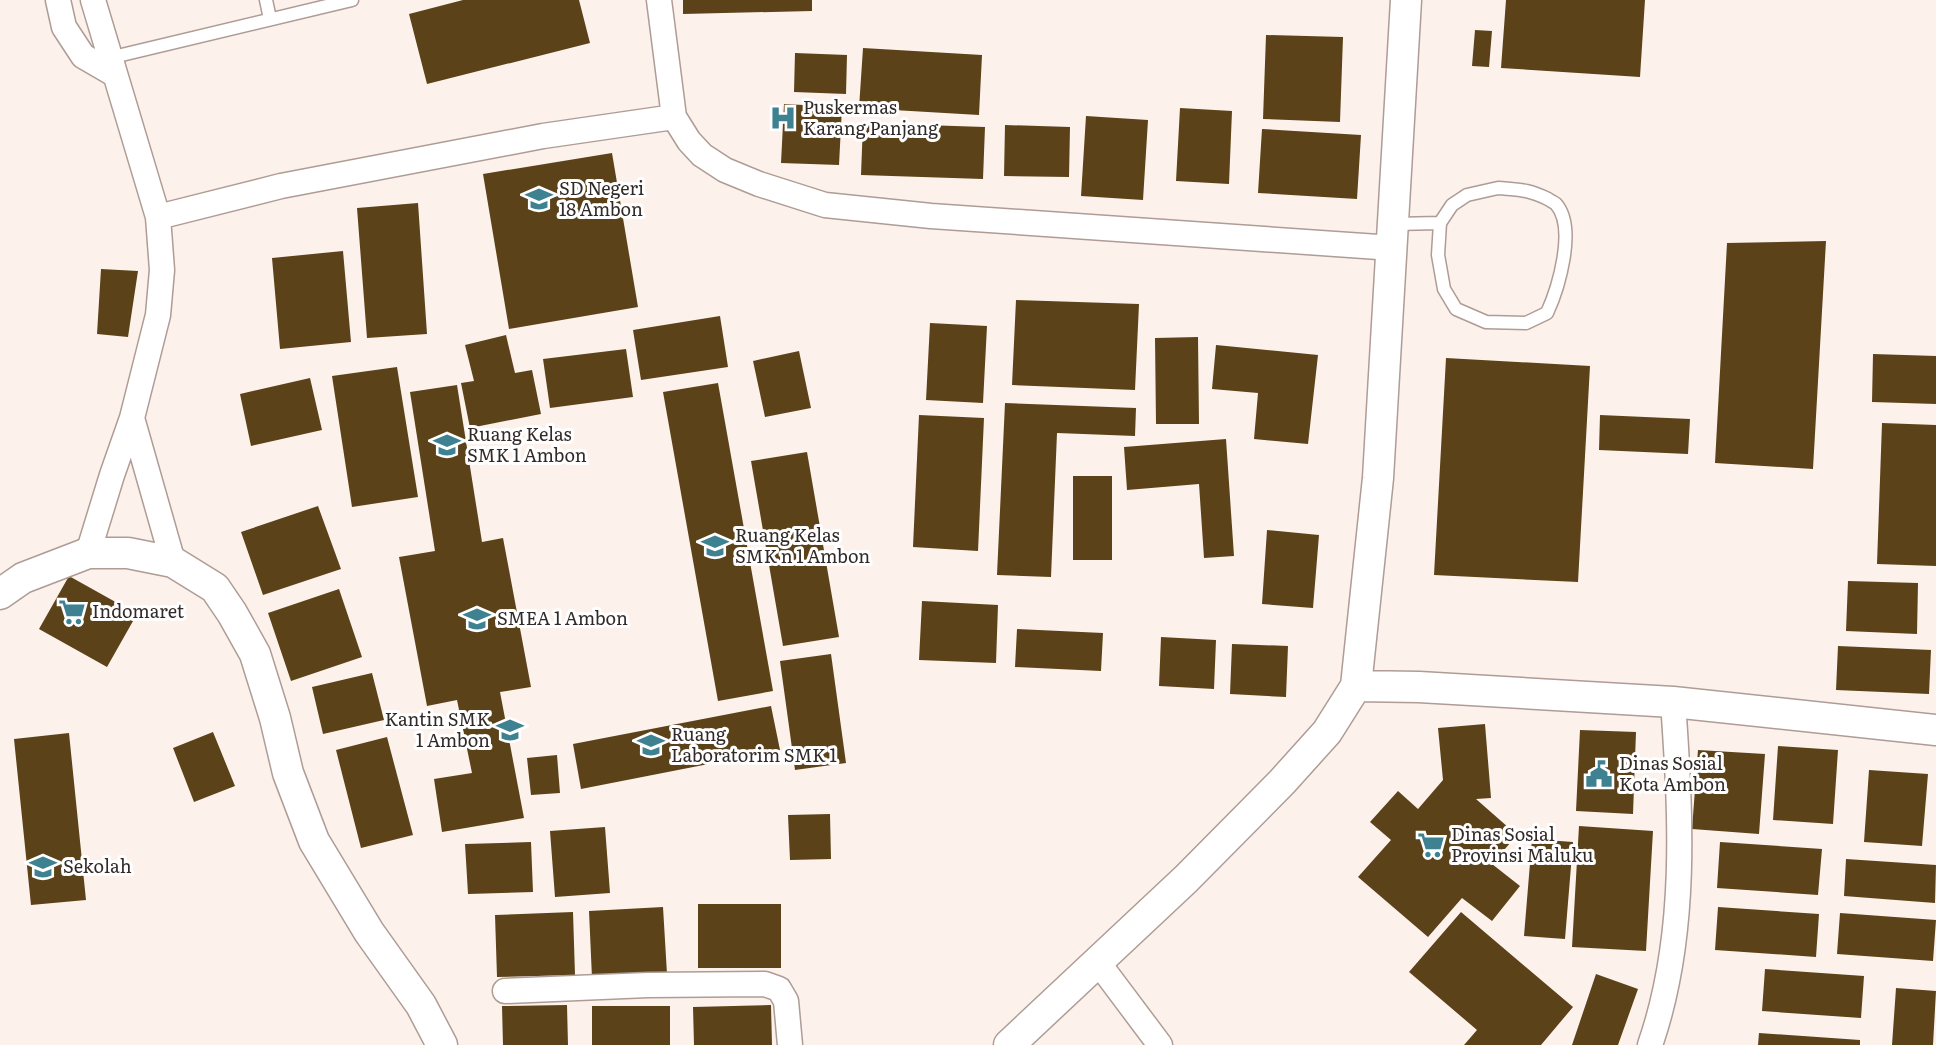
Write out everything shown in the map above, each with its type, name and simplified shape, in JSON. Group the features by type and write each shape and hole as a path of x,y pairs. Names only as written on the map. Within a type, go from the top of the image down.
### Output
{"street":[{"path":"57,0 64,27 83,56 112,66"},
{"path":"88,553 132,418 158,315 162,270 158,217 94,0"},
{"path":"659,0 674,117 689,141 702,155 725,170 759,184 825,205 931,216 1394,236"},
{"path":"1010,1045 1186,879 1282,782 1327,732 1356,686 1378,478 1394,236 1406,0"},
{"path":"158,217 281,186 543,136 674,117"},
{"path":"132,418 173,562"},
{"path":"0,594 23,578 88,553 128,553 173,562 215,588 255,654 275,718 288,773 314,841 369,932 421,1005 442,1045"},
{"path":"1356,686 1419,687 1673,702 1936,730"},
{"path":"1650,1045 1657,1025 1671,958 1680,868 1673,702"},
{"path":"1097,961 1160,1045"},
{"path":"505,991 648,985 765,984 779,989 786,1001 790,1045"}],"lane":[{"path":"266,0 270,19"},
{"path":"112,66 270,19 352,0"},
{"path":"1394,236 1440,223 1452,205 1467,195 1498,188 1530,190 1556,204 1562,218 1565,239 1563,264 1556,292 1547,313 1526,323 1486,322 1456,309 1444,289 1438,255 1440,223"}],"building":[{"path":"463,0 579,0 590,43 427,84 409,14"},
{"path":"683,0 812,0 812,11 683,14"},
{"path":"1506,0 1645,0 1640,77 1501,68"},
{"path":"1475,30 1492,31 1489,67 1472,66"},
{"path":"1266,35 1343,37 1340,122 1263,119"},
{"path":"863,48 982,55 979,115 859,108"},
{"path":"795,53 847,55 846,94 794,92"},
{"path":"784,104 842,107 839,165 781,163"},
{"path":"1180,108 1232,111 1229,184 1176,181"},
{"path":"1086,116 1148,120 1143,200 1081,196"},
{"path":"863,123 985,127 983,179 861,175"},
{"path":"1005,125 1070,127 1069,177 1004,176"},
{"path":"1262,129 1361,135 1357,199 1258,193"},
{"path":"612,153 638,307 509,329 483,174"},
{"path":"418,203 427,334 367,338 357,208"},
{"path":"1826,241 1813,469 1715,463 1727,243"},
{"path":"343,251 351,342 280,349 272,258"},
{"path":"101,269 138,271 128,337 97,334"},
{"path":"1016,300 1139,304 1135,390 1012,385"},
{"path":"720,316 728,367 641,380 633,330"},
{"path":"930,323 987,326 983,403 926,400"},
{"path":"506,335 515,373 532,370 541,414 470,428 461,383 474,381 465,345"},
{"path":"1198,337 1199,424 1156,424 1155,338"},
{"path":"1216,345 1318,355 1308,444 1254,439 1258,393 1212,389"},
{"path":"626,349 633,397 550,408 543,359"},
{"path":"799,351 811,408 765,417 753,361"},
{"path":"1873,354 1936,356 1936,404 1872,402"},
{"path":"1446,358 1590,366 1578,582 1434,575"},
{"path":"397,367 418,497 352,507 332,376"},
{"path":"310,378 322,430 251,446 240,394"},
{"path":"718,383 773,691 718,701 663,392"},
{"path":"457,385 482,542 503,538 531,687 500,692 524,818 442,832 434,779 472,773 457,700 427,706 399,557 435,551 410,392"},
{"path":"1005,403 1136,408 1135,436 1057,433 1051,577 997,575"},
{"path":"919,415 984,418 978,551 913,547"},
{"path":"1600,415 1690,419 1688,454 1599,450"},
{"path":"1882,423 1936,425 1936,566 1877,564"},
{"path":"1226,439 1234,556 1204,558 1199,484 1127,490 1124,447"},
{"path":"807,452 839,637 783,646 751,461"},
{"path":"1073,476 1112,476 1112,560 1073,560"},
{"path":"318,506 341,569 263,595 241,532"},
{"path":"1267,530 1319,535 1313,608 1262,604"},
{"path":"69,576 137,614 107,667 39,629"},
{"path":"1848,581 1918,583 1917,634 1846,631"},
{"path":"339,589 362,657 291,681 268,613"},
{"path":"922,601 998,605 996,663 919,660"},
{"path":"1017,629 1103,633 1101,671 1015,667"},
{"path":"1161,637 1216,640 1214,689 1159,686"},
{"path":"1232,644 1288,646 1286,697 1230,694"},
{"path":"1838,646 1931,650 1929,694 1836,690"},
{"path":"831,654 846,763 795,770 780,661"},
{"path":"372,673 384,720 323,734 312,687"},
{"path":"771,706 780,750 581,789 573,744"},
{"path":"1485,724 1491,798 1476,799 1517,835 1492,864 1520,886 1492,921 1462,898 1428,937 1358,877 1391,840 1370,822 1398,791 1418,809 1443,780 1438,728"},
{"path":"1580,730 1636,732 1633,814 1576,811"},
{"path":"213,732 235,786 194,802 173,748"},
{"path":"69,733 86,900 31,905 14,739"},
{"path":"387,737 413,835 361,848 336,750"},
{"path":"1778,746 1838,750 1833,824 1773,820"},
{"path":"1698,750 1765,754 1759,834 1692,829"},
{"path":"557,755 560,793 531,795 527,758"},
{"path":"1869,770 1928,774 1922,846 1864,842"},
{"path":"830,814 831,859 790,860 788,815"},
{"path":"1579,826 1653,831 1646,951 1572,947"},
{"path":"605,827 610,893 555,897 550,831"},
{"path":"1532,839 1573,842 1565,939 1524,936"},
{"path":"531,842 533,892 468,894 465,844"},
{"path":"1720,842 1822,849 1818,895 1717,888"},
{"path":"1846,859 1936,865 1935,903 1844,896"},
{"path":"698,904 781,904 781,968 698,968"},
{"path":"663,907 667,974 592,978 589,911"},
{"path":"1718,907 1819,914 1816,957 1715,950"},
{"path":"573,912 575,975 497,977 495,915"},
{"path":"1461,912 1573,1007 1541,1045 1464,1045 1477,1030 1409,972"},
{"path":"1840,913 1936,920 1933,961 1837,954"},
{"path":"1765,969 1864,976 1861,1018 1762,1011"},
{"path":"1596,974 1638,989 1618,1045 1572,1045"},
{"path":"1896,988 1936,991 1933,1045 1892,1045"},
{"path":"567,1005 568,1045 503,1045 502,1006"},
{"path":"771,1005 772,1045 694,1045 693,1007"},
{"path":"592,1006 670,1006 670,1045 592,1045"},
{"path":"1759,1033 1860,1040 1860,1045 1758,1045"}],"place":[{"name":"Puskermas Karang Panjang","path":"783,118"},
{"name":"SD Negeri 18 Ambon","path":"539,199"},
{"name":"Ruang Kelas SMK 1 Ambon","path":"447,445"},
{"name":"Ruang Kelas SMK n 1 Ambon","path":"715,546"},
{"name":"Indomaret","path":"72,612"},
{"name":"SMEA 1 Ambon","path":"477,619"},
{"name":"Kantin SMK 1 Ambon","path":"510,730"},
{"name":"Ruang Laboratorim SMK 1","path":"651,745"},
{"name":"Dinas Sosial Kota Ambon","path":"1599,774"},
{"name":"Dinas Sosial Provinsi Maluku","path":"1431,845"},
{"name":"Sekolah","path":"43,867"}]}
